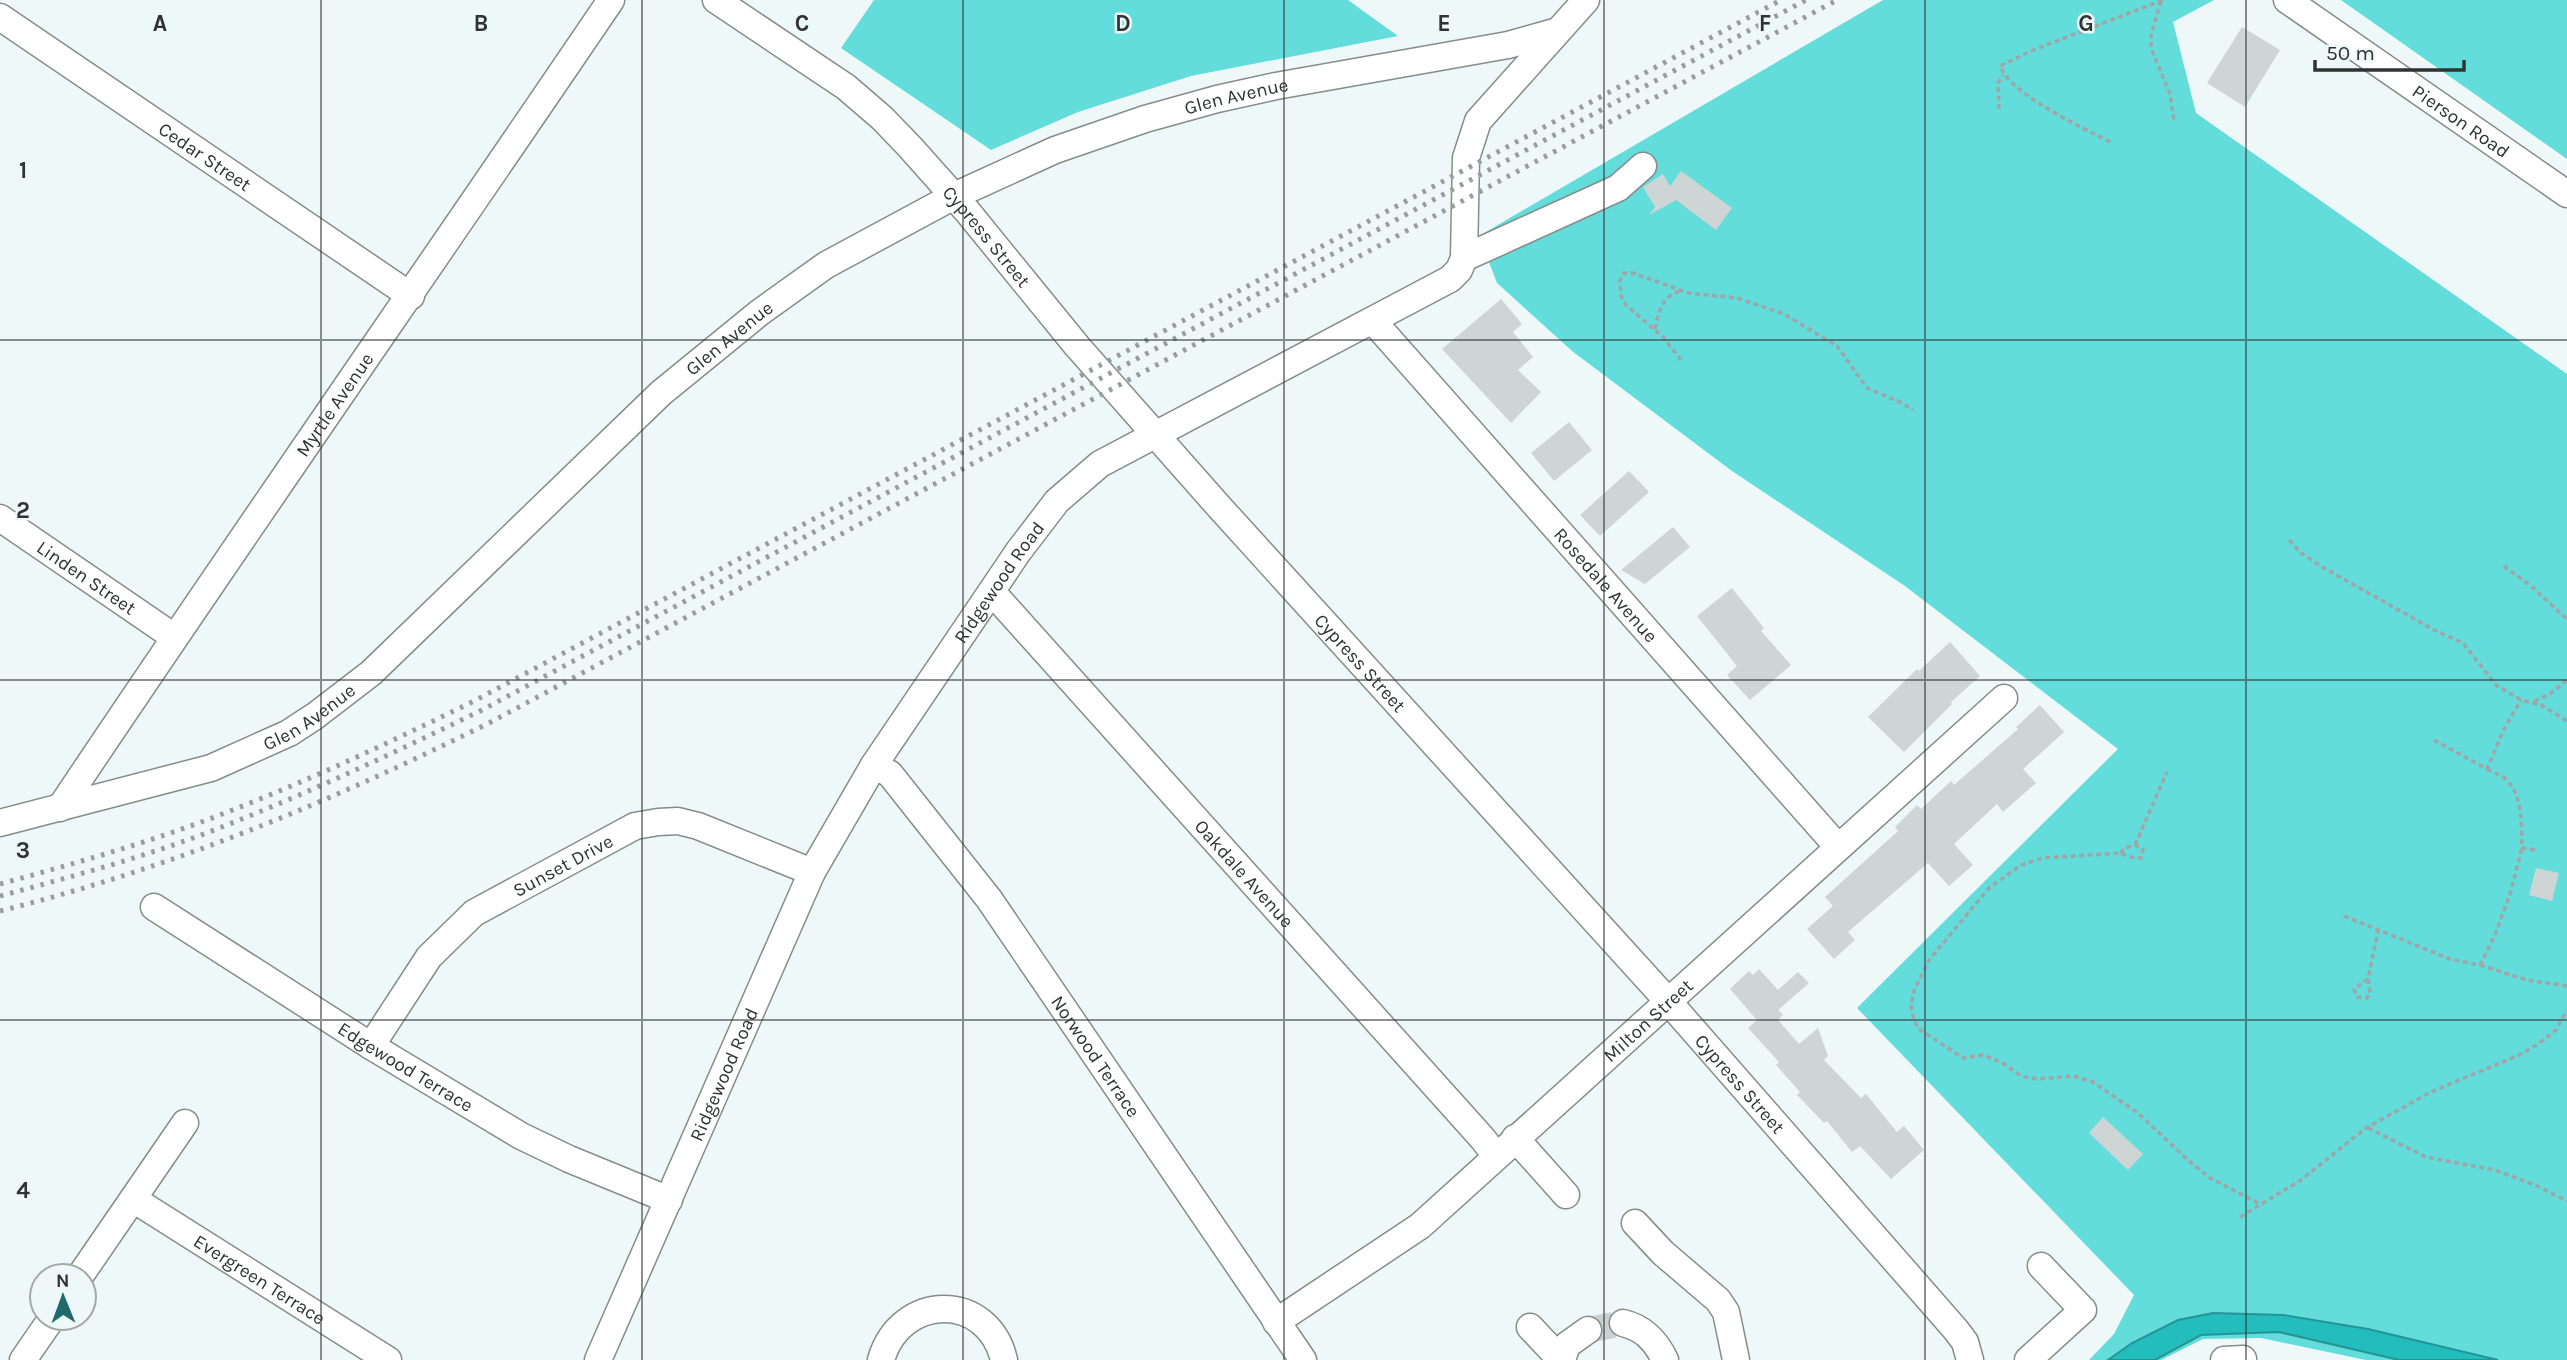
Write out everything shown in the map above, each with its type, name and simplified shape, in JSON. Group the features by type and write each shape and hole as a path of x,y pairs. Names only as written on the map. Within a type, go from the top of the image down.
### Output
{"street":[{"name":"Myrtle Avenue","path":"60,808 174,637 411,296 611,0"},
{"name":"Cypress Street","path":"716,0 846,87 882,118 954,196 1077,346 1222,510 1667,1000 1956,1330 1965,1342 1970,1360"},
{"path":"1586,0 1478,121 1466,158 1464,258 1618,188 1643,166"},
{"name":"Pierson Road","path":"2287,0 2567,194"},
{"name":"Cedar Street","path":"0,16 411,296"},
{"name":"Glen Avenue","path":"0,823 211,768 289,733 315,716 371,673 661,393 759,313 826,265 954,196 1055,150 1217,99 1508,45 1558,31"},
{"name":"Ridgewood Road","path":"598,1360 812,872 874,765 1018,552 1057,501 1100,464 1450,279 1464,258"},
{"name":"Rosedale Avenue","path":"1373,321 1838,848"},
{"name":"Linden Street","path":"0,518 174,637"},
{"name":"Oakdale Avenue","path":"992,592 1496,1156"},
{"name":"Milton Street","path":"1276,1322 1420,1226 2004,698"},
{"name":"Norwood Terrace","path":"874,765 890,775 989,899 1303,1360"},
{"name":"Sunset Drive","path":"371,1046 429,957 474,914 635,826 678,821 698,826 812,872"},
{"name":"Edgewood Terrace","path":"154,907 371,1046 521,1136 669,1200"},
{"path":"90,1262 185,1123"},
{"path":"1515,1138 1566,1195"},
{"name":"Evergreen Terrace","path":"133,1199 388,1360"},
{"path":"1635,1223 1663,1253 1718,1300 1726,1312 1735,1360"},
{"path":"2028,1360 2083,1310 2041,1266"},
{"path":"881,1360 891,1335 900,1325 922,1312 948,1309 961,1311 984,1324 999,1345 1004,1360"},
{"path":"1623,1323 1633,1325 1650,1336 1665,1360"},
{"path":"1530,1327 1562,1360 1567,1345 1588,1330"},
{"path":"23,1360 42,1332"}],"path":[{"path":"2110,142 2066,121 2013,85 2003,75 2000,66 2162,0"},
{"path":"2162,0 2151,35 2151,48 2172,102 2174,120"},
{"path":"1999,109 1998,83 2003,75"},
{"path":"1681,360 1656,329 1626,305 1620,296 1620,281 1624,273 1633,273 1681,291 1737,298 1776,310 1837,346 1867,388 1902,402 1913,410"},
{"path":"1656,329 1663,302 1681,291"},
{"path":"2289,540 2301,553 2324,568 2436,631 2463,643 2490,679 2521,700 2533,702 2567,721"},
{"path":"2504,566 2567,619"},
{"path":"2533,702 2550,694 2567,680"},
{"path":"2487,769 2502,731 2521,700"},
{"path":"2434,740 2503,777 2514,790 2519,808 2522,848 2502,916 2480,965"},
{"path":"2135,845 2167,772"},
{"path":"2120,853 2135,845 2143,849 2141,858 2120,853 2043,858 2021,865 1989,888 1938,948 1920,976 1911,1005 1914,1021 1919,1030 1963,1058 1983,1055 2003,1063 2021,1076 2037,1079 2074,1076 2093,1082 2138,1112 2153,1129 2210,1178 2260,1204"},
{"path":"2522,848 2535,850"},
{"path":"2344,916 2450,959 2480,965 2527,980 2567,986"},
{"path":"2368,979 2354,989 2357,997 2367,998 2370,993 2368,979 2378,931"},
{"path":"2240,1217 2301,1180 2366,1128 2431,1092 2519,1055 2538,1044 2555,1031 2567,1010"},
{"path":"2366,1128 2426,1157 2495,1170 2567,1201"}],"shaded area":[{"path":"874,0 1348,0 1398,36 1191,76 1078,112 991,150 841,48"},
{"path":"1883,0 2214,0 2173,22 2196,113 2567,374 2567,1360 2366,1360 2261,1338 2203,1339 2161,1360 2089,1360 2114,1334 2134,1295 1857,1008 2118,749 1905,586 1732,471 1572,351 1497,283 1479,236"},
{"path":"2341,0 2567,0 2567,159"},
{"path":"2213,1313 2283,1315 2368,1329 2498,1360 2399,1360 2279,1332 2201,1335 2155,1360 2108,1360 2132,1343 2178,1320"}],"building":[{"path":"2242,27 2280,50 2245,107 2207,83"},
{"path":"1681,171 1732,208 1716,230 1676,200 1649,215 1655,207 1643,187 1663,174 1670,186"},
{"path":"1501,299 1522,324 1513,332 1533,357 1518,370 1541,392 1511,423 1442,349"},
{"path":"1569,422 1592,450 1554,481 1531,453"},
{"path":"1629,471 1649,492 1600,536 1580,515"},
{"path":"1673,527 1690,547 1645,584 1621,570"},
{"path":"1732,588 1764,628 1761,631 1791,665 1750,700 1727,675 1737,666 1697,616"},
{"path":"1950,642 1980,676 1951,702 1904,752 1868,717 1917,669 1919,671"},
{"path":"2040,705 2064,732 2023,769 2036,783 2003,812 1997,804 1954,844 1973,865 1949,886 1928,863 1848,932 1855,940 1834,959 1807,929 1833,906 1825,897 1898,831 1895,827 1917,805 1921,809 1951,781 1954,785 2018,729 2016,727"},
{"path":"2536,868 2559,873 2552,901 2529,895"},
{"path":"1759,969 1778,990 1798,972 1809,983 1778,1010 1783,1015 1778,1020 1799,1044 1818,1028 1828,1056 1824,1060 1861,1098 1866,1094 1897,1132 1904,1126 1924,1150 1891,1179 1860,1146 1852,1152 1827,1121 1824,1123 1797,1095 1800,1092 1776,1065 1779,1062 1748,1028 1757,1020 1730,989 1749,971 1753,975"},
{"path":"2103,1117 2143,1154 2128,1170 2089,1133"}],"tunnel":[{"path":"1588,1330 1623,1323"}],"railway":[{"path":"0,884 128,847 204,821 342,764 476,700 1781,0"},
{"path":"0,896 131,859 209,832 347,774 482,710 1806,0"},
{"path":"0,911 127,875 249,831 370,780 489,723 1837,0"}]}
